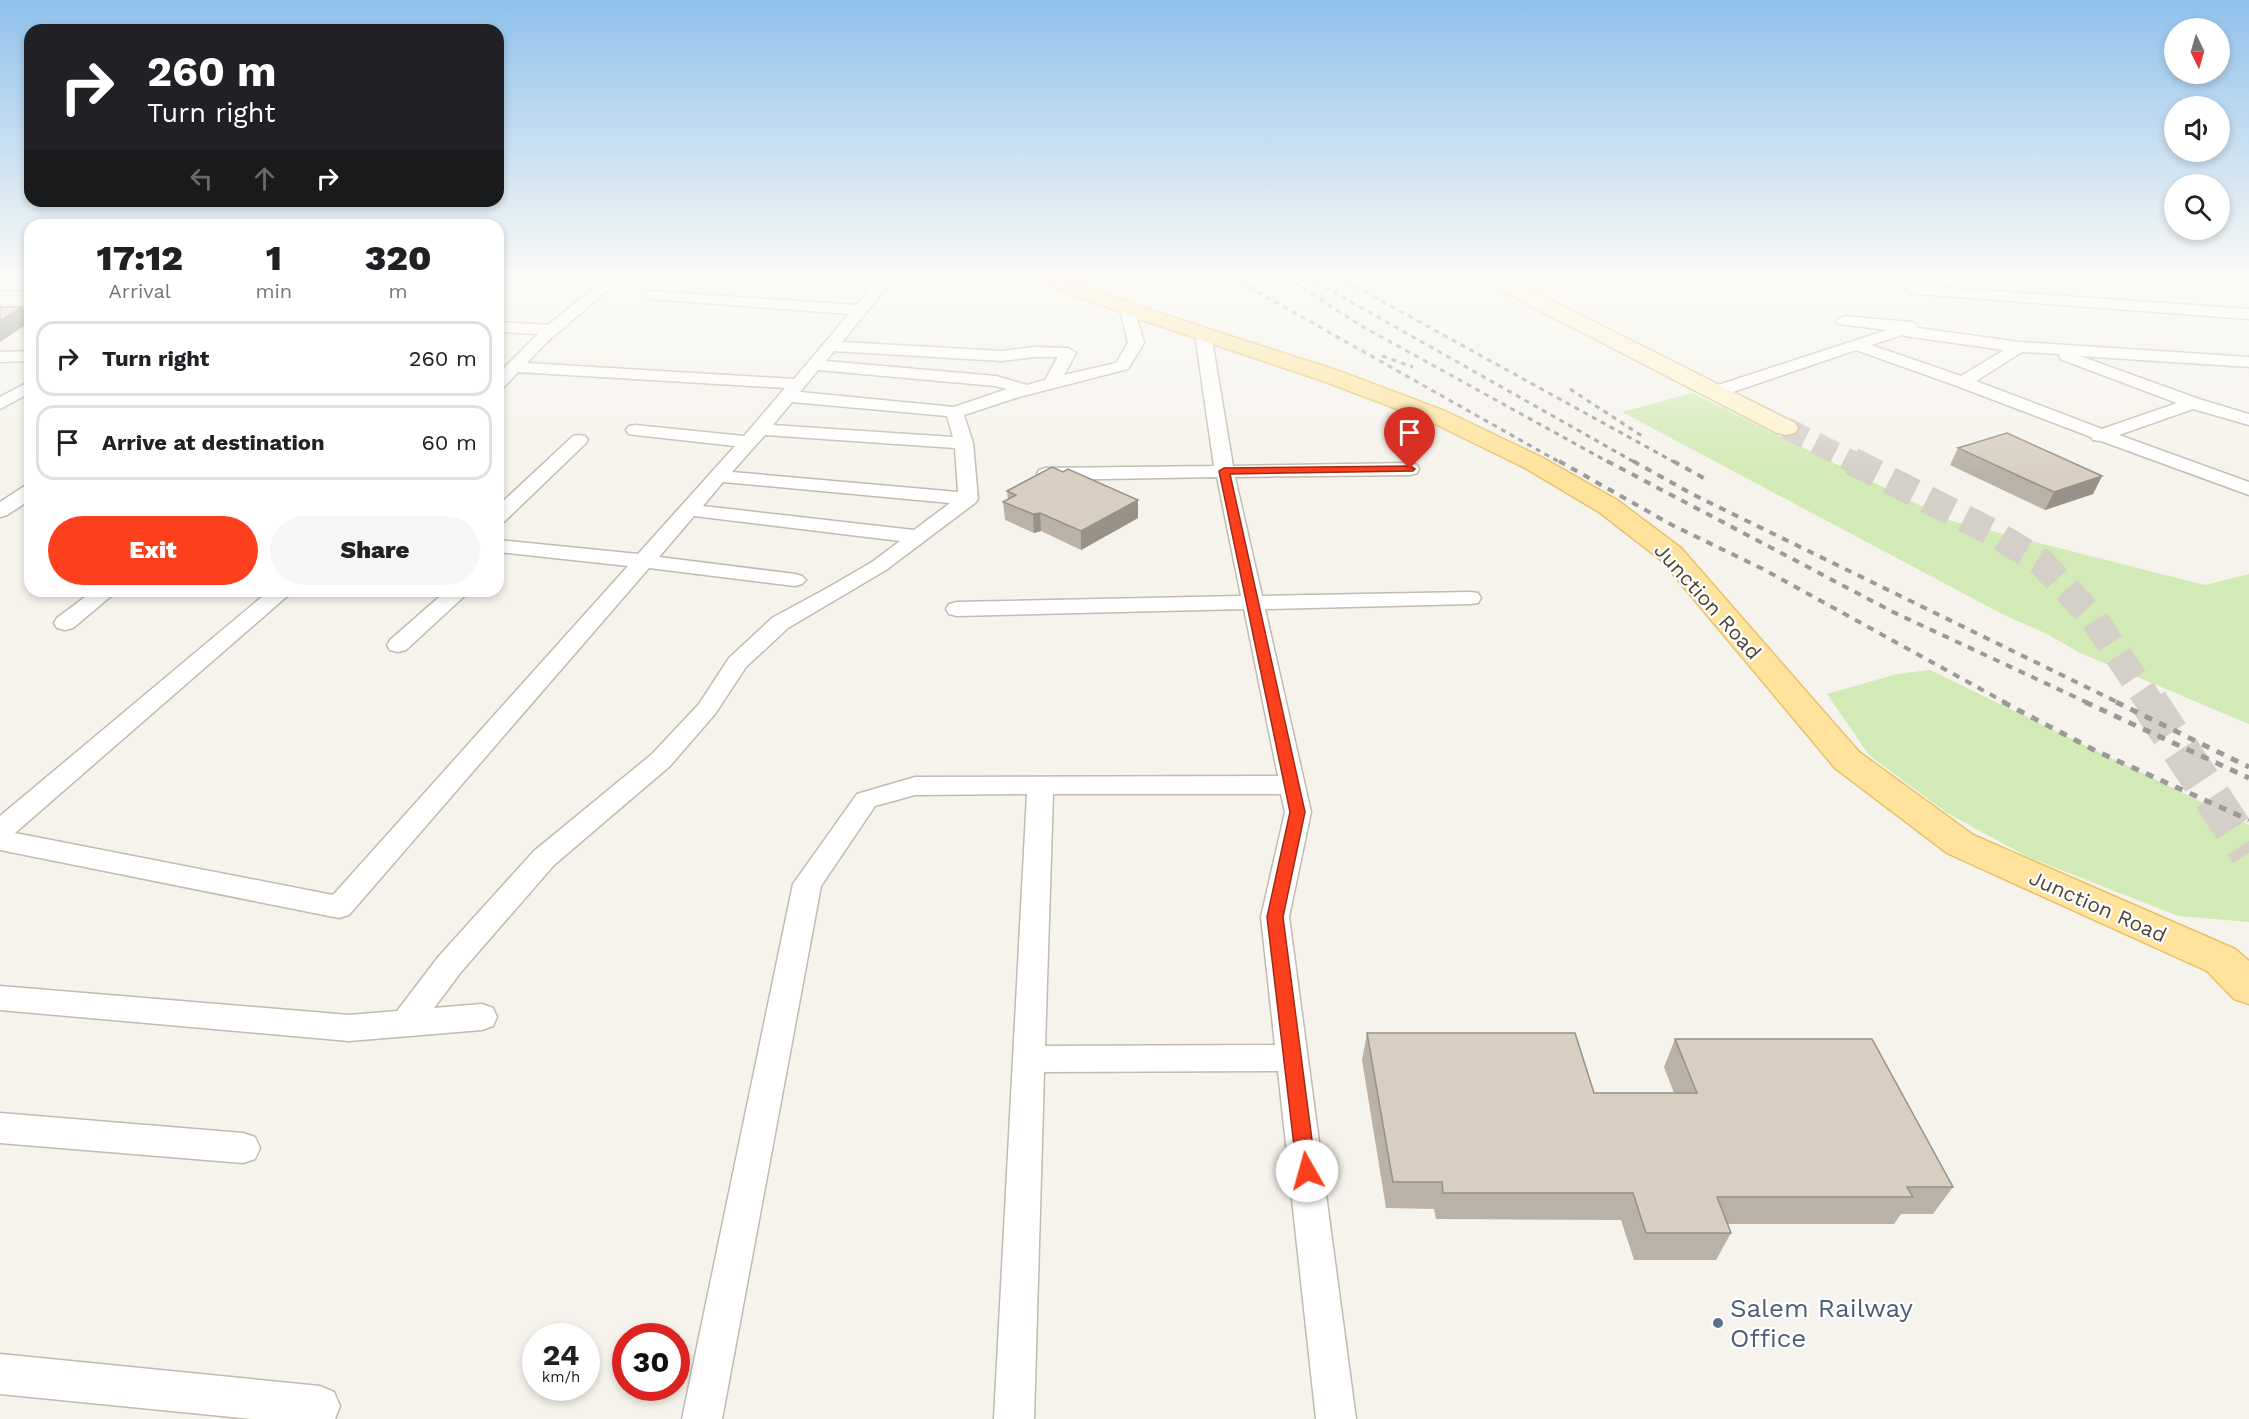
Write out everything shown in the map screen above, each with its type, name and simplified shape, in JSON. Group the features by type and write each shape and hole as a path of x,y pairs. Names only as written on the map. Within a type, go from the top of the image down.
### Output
{"main road":[{"name":"Junction Road","path":"1231,343 1331,376 1437,416 1534,463 1608,506 1671,554 1840,752 1857,767 1960,844 2087,903 2221,960 2249,987"},
{"path":"1620,343 1786,428"}],"street":[{"path":"504,377 537,343"},
{"path":"0,840 339,907 689,510 832,343"},
{"path":"513,367 793,390 954,412 1122,366 1136,343"},
{"path":"1204,343 1224,471 1298,812 1275,917 1336,1419"},
{"path":"1715,392 1867,343"},
{"path":"1992,343 2019,347 2249,362"},
{"path":"830,346 1002,356 1035,352 1068,353 1051,385"},
{"path":"1858,346 1963,382 2099,436 2129,444 2249,489"},
{"path":"1963,382 2019,347"},
{"path":"2044,348 2193,403 2249,420"},
{"path":"0,357 24,356"},
{"path":"813,365 996,381 1028,390"},
{"path":"0,404 24,390"},
{"path":"2099,436 2193,403"},
{"path":"954,412 964,443 968,499"},
{"path":"635,430 964,443"},
{"path":"504,511 579,440"},
{"path":"1046,474 1410,469"},
{"path":"718,476 968,499"},
{"path":"0,490 24,491"},
{"path":"0,511 24,495"},
{"path":"405,1024 450,964 544,858 661,760 707,708 737,663 780,623 837,592 918,537 968,499"},
{"path":"689,510 918,537"},
{"path":"504,550 644,561 795,580"},
{"path":"65,623 98,597"},
{"path":"0,831 275,597"},
{"path":"398,645 452,597"},
{"path":"957,609 1470,598"},
{"path":"702,1419 807,884 866,801 915,786 1292,785"},
{"path":"1014,1419 1040,786"},
{"path":"0,998 349,1028 482,1017"},
{"path":"1029,1059 1293,1058"},
{"path":"0,1128 243,1148"},
{"path":"0,1374 320,1406"}],"green space":[{"path":"1692,393 1952,521 2205,585 2249,574 2249,724 2078,652 1622,412"},
{"path":"1930,670 2249,825 2249,922 2178,916 2028,857 1947,813 1869,755 1827,694 1897,674"}],"building":[{"path":"2007,433 2102,476 2054,492 1958,448"},
{"path":"1052,467 1063,472 1068,469 1138,500 1081,531 1040,513 1033,514 1003,502 1016,495 1007,491"},
{"path":"1367,1033 1575,1033 1594,1093 1697,1093 1675,1039 1872,1039 1953,1187 1907,1187 1913,1197 1717,1197 1731,1233 1646,1233 1633,1193 1443,1193 1442,1182 1393,1182"}],"tunnel":[{"path":"1786,428 1855,463"},
{"path":"1852,461 1995,534 2041,562 2094,619 2150,703"},
{"path":"2149,702 2249,853"}],"railway":[{"path":"1348,343 1561,463"},
{"path":"1393,343 1610,463"},
{"path":"1424,343 1636,463"},
{"path":"1458,343 1676,463"},
{"path":"1382,356 1413,367"},
{"path":"1570,389 1645,438"},
{"path":"1559,461 1672,525 1763,569 2006,703"},
{"path":"1607,461 1893,612 2088,703"},
{"path":"1633,461 1694,495 2119,703"},
{"path":"1673,461 1709,481"},
{"path":"2003,702 2096,751 2249,820"},
{"path":"2085,702 2249,778"},
{"path":"2116,702 2249,767"}],"place":[{"name":"Salem Railway Office","path":"1718,1323"}],"route":[{"path":"1307,1171 1275,917 1298,812 1224,471 1410,469"}]}
